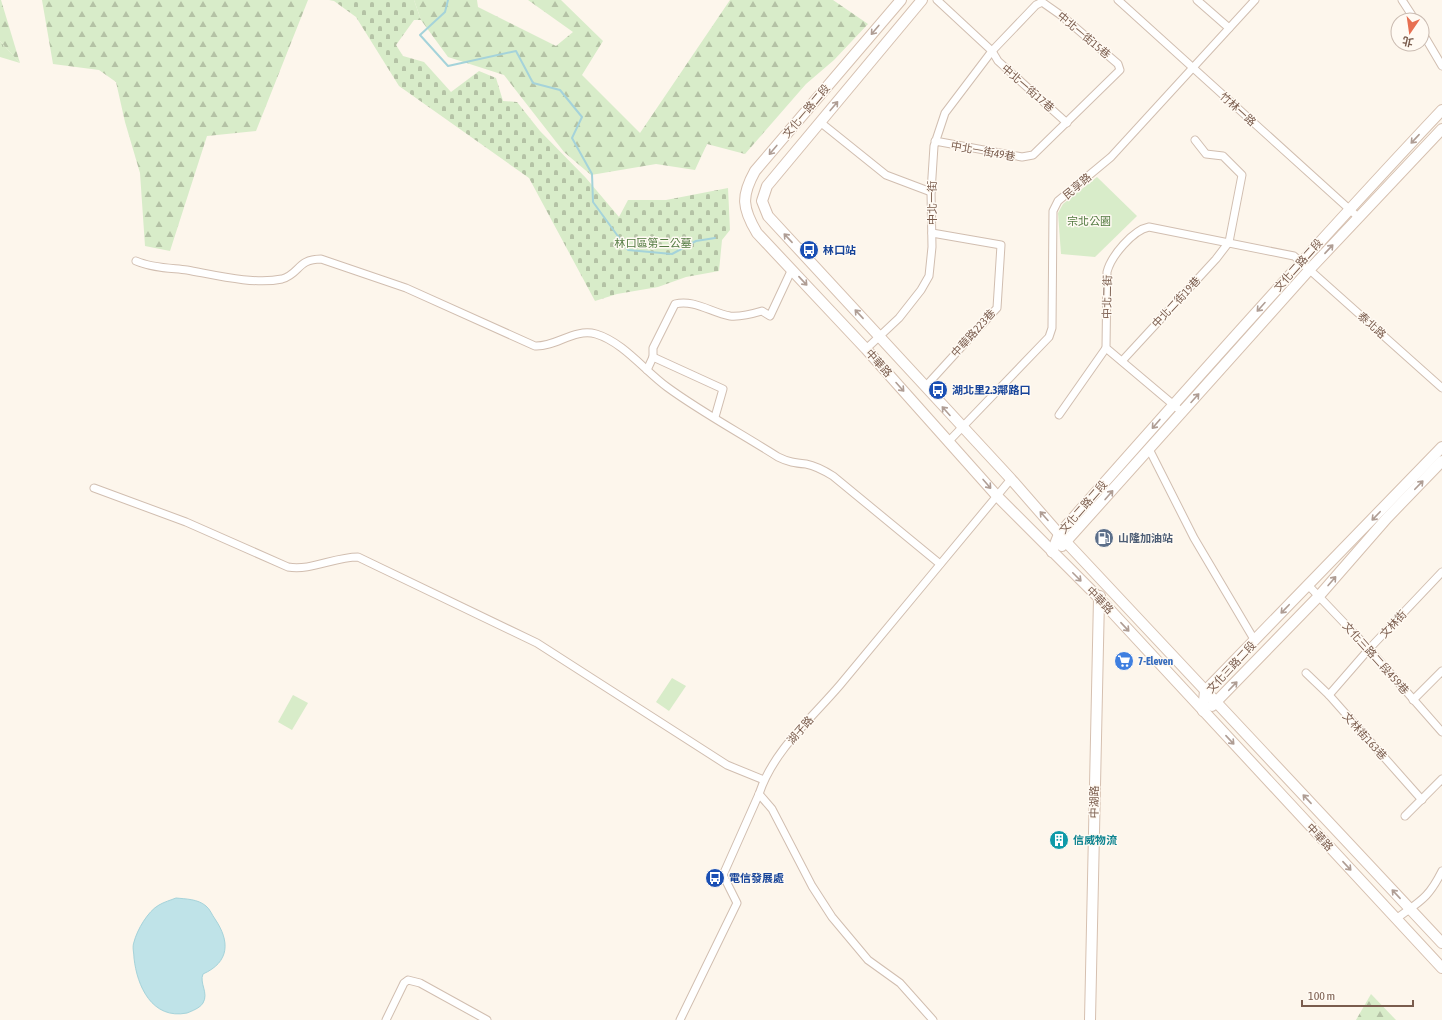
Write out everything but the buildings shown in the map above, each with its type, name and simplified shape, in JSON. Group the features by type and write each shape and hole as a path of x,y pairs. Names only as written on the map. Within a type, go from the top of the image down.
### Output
{"street":[{"name":"文化一路二段","path":"757,233 749,219 744,203 746,186 755,171 901,0"},
{"name":"文化一路二段","path":"768,216 762,200 766,186 922,0"},
{"path":"937,0 992,51"},
{"name":"竹林一路","path":"1118,0 1358,217"},
{"path":"1197,0 1229,28"},
{"name":"民享路","path":"949,442 1049,337 1052,328 1053,211 1058,201 1111,157 1255,0"},
{"path":"1402,0 1410,12"},
{"name":"中北一街","path":"866,349 907,308 929,276 932,233 930,192 935,141 945,113 992,51 1036,5 1042,2"},
{"name":"中北一街15巷","path":"1042,2 1062,16 1118,64 1120,70 1067,122"},
{"path":"1430,46 1442,66"},
{"name":"中北一街17巷","path":"992,51 998,61 1067,122"},
{"name":"文化二路二段","path":"1052,552 1060,534 1173,404 1349,209 1442,110"},
{"path":"820,122 886,175 930,192"},
{"name":"中北一街49巷","path":"935,141 1022,157 1033,155 1067,122"},
{"name":"文化二路二段","path":"1052,552 1067,543 1310,269 1442,129"},
{"path":"1195,140 1206,154 1223,156 1242,175 1229,242"},
{"name":"中華路","path":"768,216 880,336 1067,543 1442,943"},
{"name":"中北二街","path":"1106,348 1107,272 1113,258 1141,229 1149,227 1229,242 1294,256 1302,261"},
{"name":"中華路","path":"757,233 866,349 997,496 1099,598 1442,968"},
{"name":"中華路223巷","path":"925,387 997,308 1001,245 932,233"},
{"name":"中北二街19巷","path":"1122,361 1216,259 1229,242"},
{"path":"136,261 248,280 271,281 290,276 302,263 310,259 320,259 406,288 535,346 546,346 580,333 596,334 609,340 638,360 647,370 668,387 789,462 806,464 819,468 833,476 940,564"},
{"name":"泰北路","path":"1302,261 1442,388"},
{"path":"647,370 653,357 653,348 675,304 684,302 731,316 751,314 762,311 770,316 792,269"},
{"path":"1059,415 1106,348 1182,412"},
{"path":"653,357 723,389 716,417"},
{"name":"文化三路二段","path":"1203,711 1205,691 1442,447"},
{"path":"1149,449 1194,538 1255,640"},
{"name":"文化三路二段","path":"1203,711 1217,702 1319,596 1387,518 1442,461"},
{"name":"湖子路","path":"680,1020 736,903 723,875 764,780 789,742 823,704 1010,479"},
{"path":"94,488 186,522 288,567 298,568 346,557 358,557 537,642 727,766 764,780"},
{"name":"文林街","path":"1329,695 1369,649 1442,572"},
{"name":"文化三路二段459巷","path":"1308,585 1369,649 1442,732"},
{"path":"1099,598 1108,586"},
{"name":"中湖路","path":"1090,1020 1099,598"},
{"path":"1413,700 1442,671"},
{"name":"文林街163巷","path":"1306,673 1329,695 1422,800"},
{"path":"1405,816 1442,779"},
{"path":"759,794 780,822 812,886 832,917 868,960 900,983 933,1020"},
{"path":"1396,919 1429,894 1442,871"},
{"path":"386,1020 404,983 408,980 420,983 486,1020"}],"green space":[{"path":"1,0 20,63 0,41"},
{"path":"42,0 308,0 256,131 207,136 170,251 145,246 140,173 125,122 116,82 99,70 53,64"},
{"name":"林口區第二公墓","path":"329,0 414,0 421,20 414,20 396,45 403,56 424,62 451,92 479,71 496,78 503,101 517,102 540,131 586,178 619,217 628,200 666,200 728,188 730,230 722,240 719,271 686,277 658,287 617,294 595,301 529,178 399,86 356,17 334,1"},
{"path":"414,0 477,0 478,7 556,46 573,32 528,0 561,0 603,41 582,75 640,133 730,0 833,0 868,24 834,60 806,84 745,154 707,144 695,170 656,164 591,175 564,152 504,75 448,57 421,20"},
{"path":"0,41 20,63 0,57"},
{"name":"宗北公園","path":"1097,177 1137,216 1095,257 1061,254 1058,213 1063,204"},
{"path":"672,678 686,686 669,711 656,702"},
{"path":"293,695 308,703 292,730 278,722"},
{"path":"1371,994 1396,1020 1356,1020"}],"water":[{"path":"176,898 196,901 203,904 210,910 223,935 225,950 223,957 218,963 212,969 203,974 202,981 205,999 202,1005 187,1013 175,1014 164,1011 148,999 143,990 136,969 133,944 144,921 151,912 161,904"}],"waterway":[{"path":"448,0 445,12 420,35 448,66 516,51 533,83 560,90 582,117 572,138 592,174 593,202 628,250 672,254 696,241 715,238"}],"place":[{"name":"林口站","path":"809,250"},
{"name":"湖北里2.3鄰路口","path":"938,390"},
{"name":"山隆加油站","path":"1104,538"},
{"name":"7-Eleven","path":"1124,661"},
{"name":"信威物流","path":"1059,840"},
{"name":"電信發展處","path":"715,878"}]}
